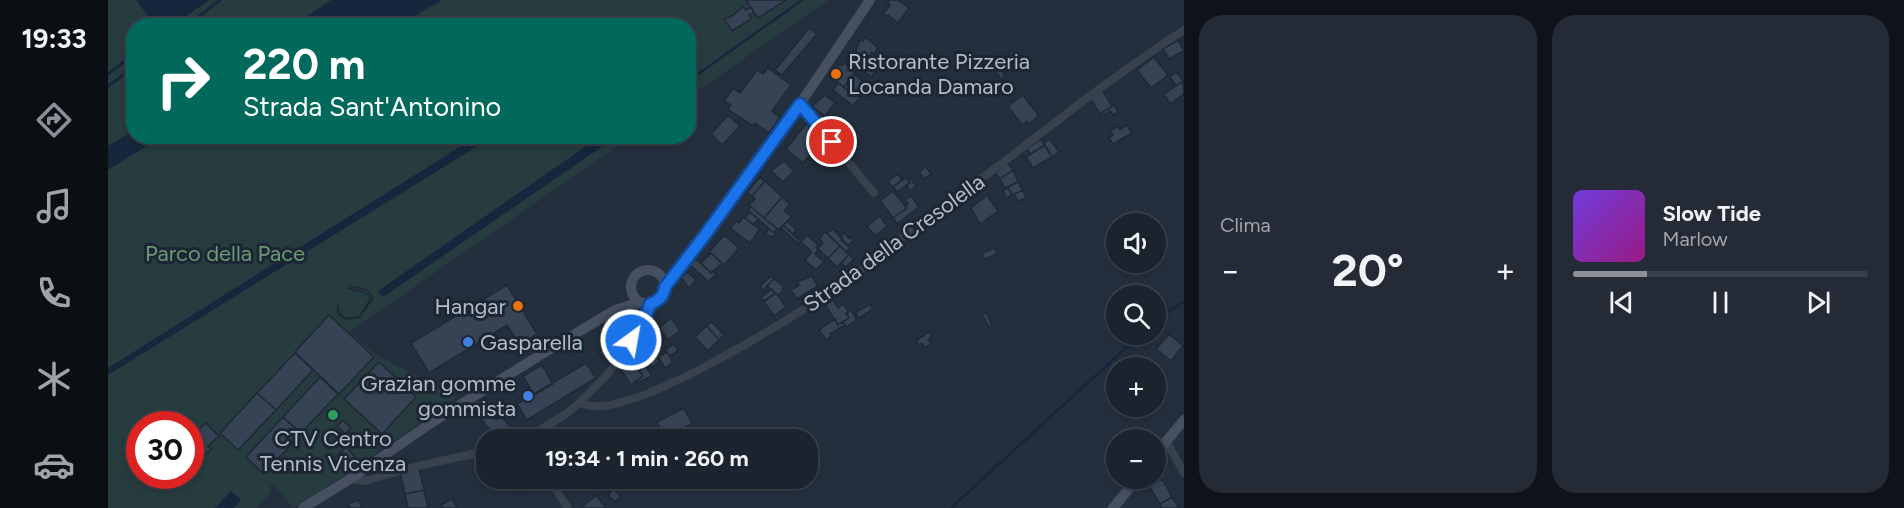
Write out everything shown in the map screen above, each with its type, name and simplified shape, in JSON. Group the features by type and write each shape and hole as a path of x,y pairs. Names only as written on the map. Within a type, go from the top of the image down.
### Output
{"main road":[{"path":"303,508 444,415 615,310 659,300 665,287 800,104 870,0"},
{"path":"615,310 624,299 636,274 641,271 672,267 687,258"},
{"path":"653,271 661,277 665,287"},
{"path":"631,285 633,295 645,303"},
{"path":"1166,441 1184,420"},
{"path":"1113,508 1129,489"}],"street":[{"name":"Strada della Cresolella","path":"580,402 591,407 602,407 637,397 722,358 772,329 840,285 1066,114 1184,30"},
{"path":"800,104 874,193"},
{"path":"542,429 566,414 608,374 643,324 645,303"},
{"path":"1166,441 1184,473"},
{"path":"350,479 368,480 476,453"},
{"path":"555,489 568,508"}],"green space":[{"name":"Parco della Pace","path":"108,0 828,0 696,92 696,18 126,18 126,144 621,144 349,332 378,356 458,397 293,508 273,483 270,487 271,492 256,508 108,508"}],"water":[{"path":"136,0 209,0 184,18 150,18"},
{"path":"331,0 442,0 411,18 308,18 307,16"},
{"path":"800,0 804,0 696,77 696,74"},
{"path":"126,135 126,144 150,144 108,170 108,146"},
{"path":"464,144 481,144 108,375 108,368"},
{"path":"589,144 606,144 383,297 378,291"},
{"path":"231,491 241,500 234,508 215,508"}],"building":[{"path":"746,0 786,0 758,18"},
{"path":"890,0 898,0 909,8 898,23 883,14 890,5 887,3"},
{"path":"743,7 746,10 751,7 754,12 749,15 751,19 732,31 724,19"},
{"path":"809,28 817,34 782,75 775,70"},
{"path":"865,37 878,48 867,60 855,52 861,39 863,41"},
{"path":"1178,40 1184,51 1169,59 1163,49"},
{"path":"1154,57 1168,75 1151,88 1137,70"},
{"path":"875,61 880,66 871,77 865,72"},
{"path":"844,63 855,72 844,87 830,76 840,64 842,66"},
{"path":"1006,65 1009,69 1003,73 1005,76 1001,79 996,72"},
{"path":"768,68 791,85 772,111 780,117 769,133 755,123 753,126 728,109 731,105 724,101 733,88 740,93 757,70 763,74"},
{"path":"1177,72 1183,81 1176,86 1170,77"},
{"path":"854,74 865,83 855,96 844,87"},
{"path":"1183,81 1184,94 1170,104 1164,94"},
{"path":"838,83 855,96 856,94 860,97 853,106 833,90"},
{"path":"864,84 869,88 861,97 857,94"},
{"path":"1102,90 1112,106 1100,114 1090,98"},
{"path":"825,95 835,103 825,116 812,106"},
{"path":"1023,95 1039,116 1029,124 1027,121 1022,125 1008,106"},
{"path":"1114,105 1118,112 1113,115 1110,111 1102,116 1100,114"},
{"path":"728,115 740,126 722,145 711,134"},
{"path":"806,124 821,132 819,134 824,138 803,163 786,149"},
{"path":"1127,125 1132,133 1113,144 1109,138 1113,135 1110,131 1118,126 1120,130"},
{"path":"1041,139 1045,145 1030,154 1027,148"},
{"path":"1050,139 1059,152 1052,157 1043,143"},
{"path":"1045,145 1052,157 1033,168 1026,157"},
{"path":"784,161 794,171 783,182 771,171"},
{"path":"1008,163 1013,170 1000,179 995,173"},
{"path":"926,167 931,174 924,179 919,172"},
{"path":"1013,170 1018,182 1005,188 1000,179"},
{"path":"898,174 902,180 892,187 888,181"},
{"path":"760,177 765,181 752,196 747,192"},
{"path":"906,178 910,183 897,192 893,187"},
{"path":"911,179 916,186 910,191 906,185"},
{"path":"765,181 782,197 764,218 749,205 755,199 752,196"},
{"path":"1018,182 1023,190 1012,195 1008,187"},
{"path":"1008,187 1012,195 1007,198 1003,191"},
{"path":"1023,190 1026,198 1018,201 1014,194"},
{"path":"893,191 907,208 893,218 880,201"},
{"path":"987,195 998,211 980,224 971,208"},
{"path":"911,196 919,207 897,224 893,218 907,208 905,206 908,204 905,200"},
{"path":"782,197 790,204 784,211 792,216 779,230 764,218"},
{"path":"751,207 777,229 774,233 748,210"},
{"path":"750,212 758,219 753,225 745,218"},
{"path":"880,216 887,226 875,236 867,226"},
{"path":"743,217 760,229 750,243 730,228 736,221 739,223"},
{"path":"787,221 796,230 793,234 783,225"},
{"path":"783,225 801,242 799,244 782,229 772,237 765,234 769,229 774,233"},
{"path":"833,229 850,248 846,252 827,233"},
{"path":"825,232 840,246 828,258 818,249 823,243 819,239"},
{"path":"844,233 854,240 848,246 841,240"},
{"path":"724,235 739,248 724,265 708,253"},
{"path":"807,235 818,245 815,254 824,262 816,270 805,260 812,252 801,242"},
{"path":"840,246 849,255 841,266 840,264 837,267 828,258"},
{"path":"995,248 997,254 984,259 982,253"},
{"path":"711,253 722,263 711,273 701,263"},
{"path":"849,255 854,259 846,267 841,263"},
{"path":"696,259 711,273 712,271 717,274 708,281 690,265"},
{"path":"687,272 696,280 689,288 681,278"},
{"path":"771,276 774,279 763,290 760,286"},
{"path":"812,276 818,286 797,299 791,290 799,285 797,282"},
{"path":"774,279 784,287 778,295 767,286"},
{"path":"507,285 537,334 520,345 507,325 429,373 411,343"},
{"path":"349,286 367,290 373,298 359,318 345,319 338,314 338,305 339,313 345,318 359,317 371,298 365,292 348,288"},
{"path":"772,289 775,293 764,301 761,297"},
{"path":"776,293 786,307 774,316 764,302"},
{"path":"833,300 838,308 843,304 849,312 846,313 849,318 838,325 825,305"},
{"path":"870,304 873,309 859,318 855,313"},
{"path":"850,309 856,318 846,327 843,322 849,318 846,313"},
{"path":"986,312 992,325 989,327 982,314"},
{"path":"329,315 374,357 339,394 295,352"},
{"path":"671,318 680,330 668,340 659,328"},
{"path":"835,319 838,325 843,322 845,325 830,334 831,336 826,340 819,330"},
{"path":"711,321 724,335 719,340 707,326"},
{"path":"707,326 719,340 708,351 695,337"},
{"path":"929,332 932,336 928,340 931,343 925,348 922,343 919,345 916,341"},
{"path":"613,333 618,337 603,356 599,353"},
{"path":"1169,334 1183,346 1171,361 1156,349 1159,345 1166,345 1166,337"},
{"path":"674,344 678,351 670,356 665,350"},
{"path":"652,352 660,361 653,367 645,357"},
{"path":"667,352 673,362 665,368 658,357"},
{"path":"295,353 313,370 276,410 257,393"},
{"path":"631,359 643,376 631,385 619,367"},
{"path":"379,362 416,397 382,434 344,399"},
{"path":"586,363 596,378 527,420 517,404"},
{"path":"542,365 553,384 534,395 523,376"},
{"path":"646,366 652,376 635,384 634,382 643,376 639,370"},
{"path":"320,377 338,394 301,433 283,417"},
{"path":"257,393 276,410 238,450 220,433"},
{"path":"478,399 496,420 501,416 511,428 489,429 470,406"},
{"path":"684,408 692,424 682,429 660,429 657,422"},
{"path":"283,417 301,434 264,474 246,457"},
{"path":"343,420 351,428 345,434 337,426"},
{"path":"206,423 219,436 208,446 211,449 204,456 204,425"},
{"path":"347,447 357,460 344,471 334,458"},
{"path":"419,468 424,490 405,494 400,472"},
{"path":"1166,486 1172,497 1160,504 1151,489 1166,489"},
{"path":"613,489 621,496 615,502 608,495"},
{"path":"424,490 428,508 408,508 405,494"},
{"path":"596,495 606,508 582,507"},
{"path":"1172,497 1179,508 1162,508 1160,504"},
{"path":"452,499 457,508 443,508 441,505"},
{"path":"359,500 362,508 350,508 348,504"}],"waterway":[{"path":"197,18 220,0"},
{"path":"108,74 126,62"},
{"path":"108,86 126,73"},
{"path":"1166,312 1184,302"},
{"path":"951,508 1129,345"}],"place":[{"name":"Ristorante Pizzeria Locanda Damaro","path":"836,74"},
{"name":"Hangar","path":"518,306"},
{"name":"Gasparella","path":"468,342"},
{"name":"Grazian gomme gommista","path":"528,396"},
{"name":"CTV Centro Tennis Vicenza","path":"333,415"}],"route":[{"path":"631,340 643,324 650,304 659,300 665,287 800,104 832,142"}]}
